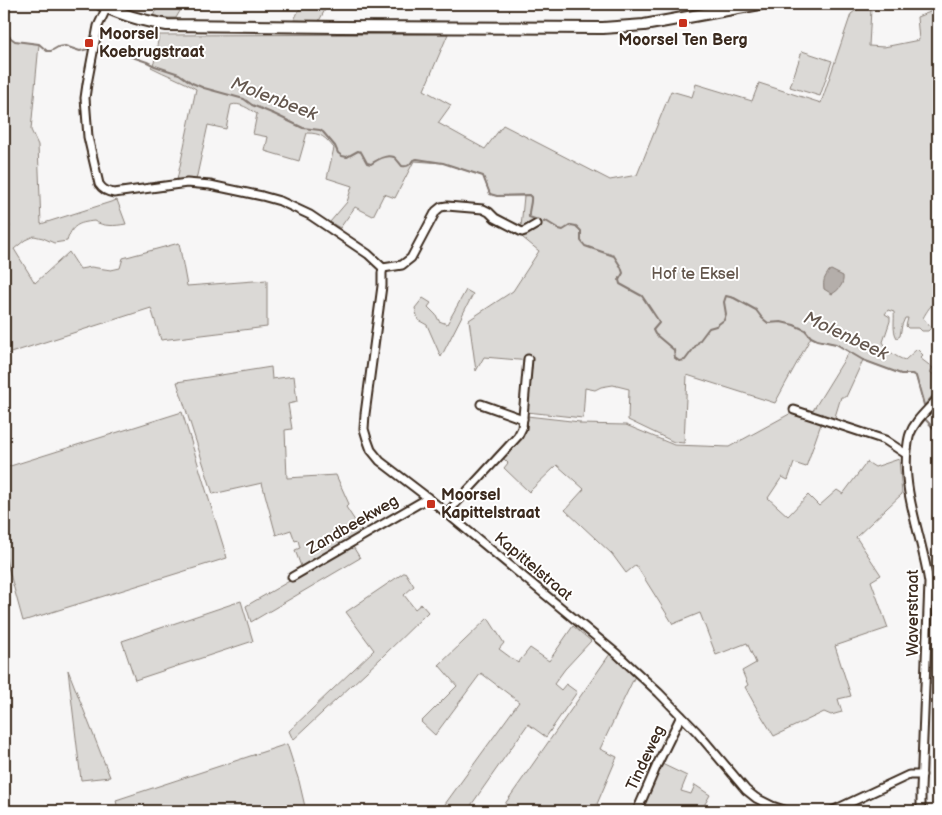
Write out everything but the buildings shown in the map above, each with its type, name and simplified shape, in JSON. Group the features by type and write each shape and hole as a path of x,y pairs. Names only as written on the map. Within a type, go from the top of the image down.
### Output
{"main road":[{"path":"104,6 146,22 167,25 603,28 644,25 760,4"}],"street":[{"path":"104,6 98,26 85,98 88,137 99,184 108,192 114,193 187,183 210,185 262,196 280,201 316,218 368,254 383,268 402,265 411,258 436,211 441,207 483,210 522,232 537,224"},
{"name":"Kapittelstraat","path":"383,268 364,429 371,450 380,461 447,513 611,649 659,693 719,756 746,790 756,798 787,811"},
{"path":"447,513 518,436 522,428 528,359"},
{"name":"Waverstraat","path":"921,811 933,583 908,492 906,454 909,436 916,421 938,398"},
{"path":"481,404 523,419"},
{"path":"794,410 885,440 906,454"},
{"name":"Zandbeekweg","path":"292,577 427,497"},
{"name":"Tindeweg","path":"637,811 681,716"},
{"path":"832,811 909,775 922,775"}],"green space":[{"path":"159,4 184,4 176,18 161,18 153,16"},
{"path":"302,4 328,4 319,21 294,20"},
{"name":"Hof te Eksel","path":"859,8 871,9 869,46 884,47 919,40 917,17 938,9 938,300 931,306 923,318 931,328 928,331 922,331 919,328 908,328 906,326 908,318 905,318 900,336 897,338 894,329 894,312 888,310 885,314 890,317 890,321 883,342 892,353 905,360 917,349 923,355 920,358 933,368 930,372 938,378 938,389 924,405 916,377 912,374 901,374 863,360 846,397 841,397 834,420 812,412 849,352 836,344 811,337 775,403 687,375 684,443 674,442 628,420 629,389 613,385 595,390 585,388 583,418 527,412 530,361 484,357 476,371 469,320 513,291 539,251 517,233 521,227 524,196 497,196 490,194 483,176 443,163 414,161 395,198 384,194 373,216 355,207 340,228 330,222 347,202 352,186 327,178 334,148 322,136 307,133 299,161 265,151 268,137 253,134 257,114 238,104 231,105 226,129 208,125 196,180 177,180 196,89 151,67 154,63 159,35 448,34 424,90 451,105 438,123 485,149 503,125 610,180 637,175 671,91 692,97 696,84 752,101 759,83 821,103 851,14"},
{"path":"4,33 15,41 39,44 31,130 38,145 41,224 117,200 126,224 110,226 94,221 76,226 71,231 67,241 54,243 34,236 25,240 14,249 35,283 69,252 80,269 91,267 111,270 120,268 123,258 179,243 187,286 267,280 267,327 161,340 151,308 4,355 4,228 10,227 4,198"},
{"path":"802,51 832,61 820,96 790,87"},
{"path":"466,290 473,294 441,357 427,325 418,320 415,308 423,298 431,303 428,307 439,321 447,324"},
{"path":"271,367 272,379 294,376 297,402 288,404 292,429 285,430 287,478 336,475 349,504 346,507 363,533 302,569 295,550 300,548 298,540 295,541 291,530 276,535 262,483 213,494 177,382"},
{"path":"182,412 227,558 23,621 4,552 4,468"},
{"path":"793,412 822,421 806,467 794,463 788,480 782,477 768,498 788,516 808,495 819,506 837,490 843,494 867,462 875,467 899,459 902,494 856,537 881,575 871,581 888,628 835,646 851,696 838,699 842,712 831,715 824,712 774,736 745,687 748,685 742,671 756,663 747,643 716,655 700,613 673,624 636,565 626,573 612,554 565,510 584,489 557,465 529,492 504,468 508,463 502,457 526,425 527,416 580,422 580,424 626,425 674,445 729,447"},
{"path":"352,545 360,558 251,622 246,606"},
{"path":"405,572 414,586 404,595 415,609 421,604 428,612 293,740 289,731 374,650 346,612"},
{"path":"241,601 253,641 135,680 122,641"},
{"path":"488,618 504,643 499,649 518,663 530,648 549,661 573,626 591,641 554,684 561,690 566,684 577,692 546,737 528,724 467,811 440,811 519,702 481,673 435,735 421,722 457,686 439,665"},
{"path":"938,645 938,681 930,684 932,648"},
{"path":"610,654 635,676 600,749 617,757 597,804 612,811 500,811"},
{"path":"68,670 110,777 81,780"},
{"path":"287,744 306,811 118,811 116,800"},
{"path":"660,763 687,776 681,791 691,794 695,785 710,795 701,811 638,811"}],"shaded area":[{"path":"831,270 843,276 841,286 832,294 824,289 825,278"}],"waterway":[{"name":"Molenbeek","path":"4,33 15,41 39,44 47,51 65,46 80,51 88,49"},
{"name":"Molenbeek","path":"100,46 179,74 192,83 204,88 244,99 252,105 303,128 320,130 342,156 347,157 358,151 361,152 367,163 371,164 391,156 402,166 409,165 413,160 417,159 443,163 483,176 490,194 497,196 529,195 531,197 529,217 535,219"},
{"name":"Molenbeek","path":"544,222 546,221 563,230 571,225 576,226 581,231 581,241 585,246 614,256 623,273 619,280 620,284 642,296 658,320 659,323 653,330 655,334 674,350 675,358 679,361 685,360 709,328 716,326 724,320 726,296 734,298 756,310 768,323 781,322 794,325 805,330 811,337 836,344 863,360 901,374 916,376 924,405"},
{"name":"Molenbeek","path":"926,420 938,433"}],"place":[{"name":"Moorsel Ten Berg","path":"683,23"},
{"name":"Moorsel Koebrugstraat","path":"89,43"},
{"name":"Moorsel Kapittelstraat","path":"431,504"}]}
